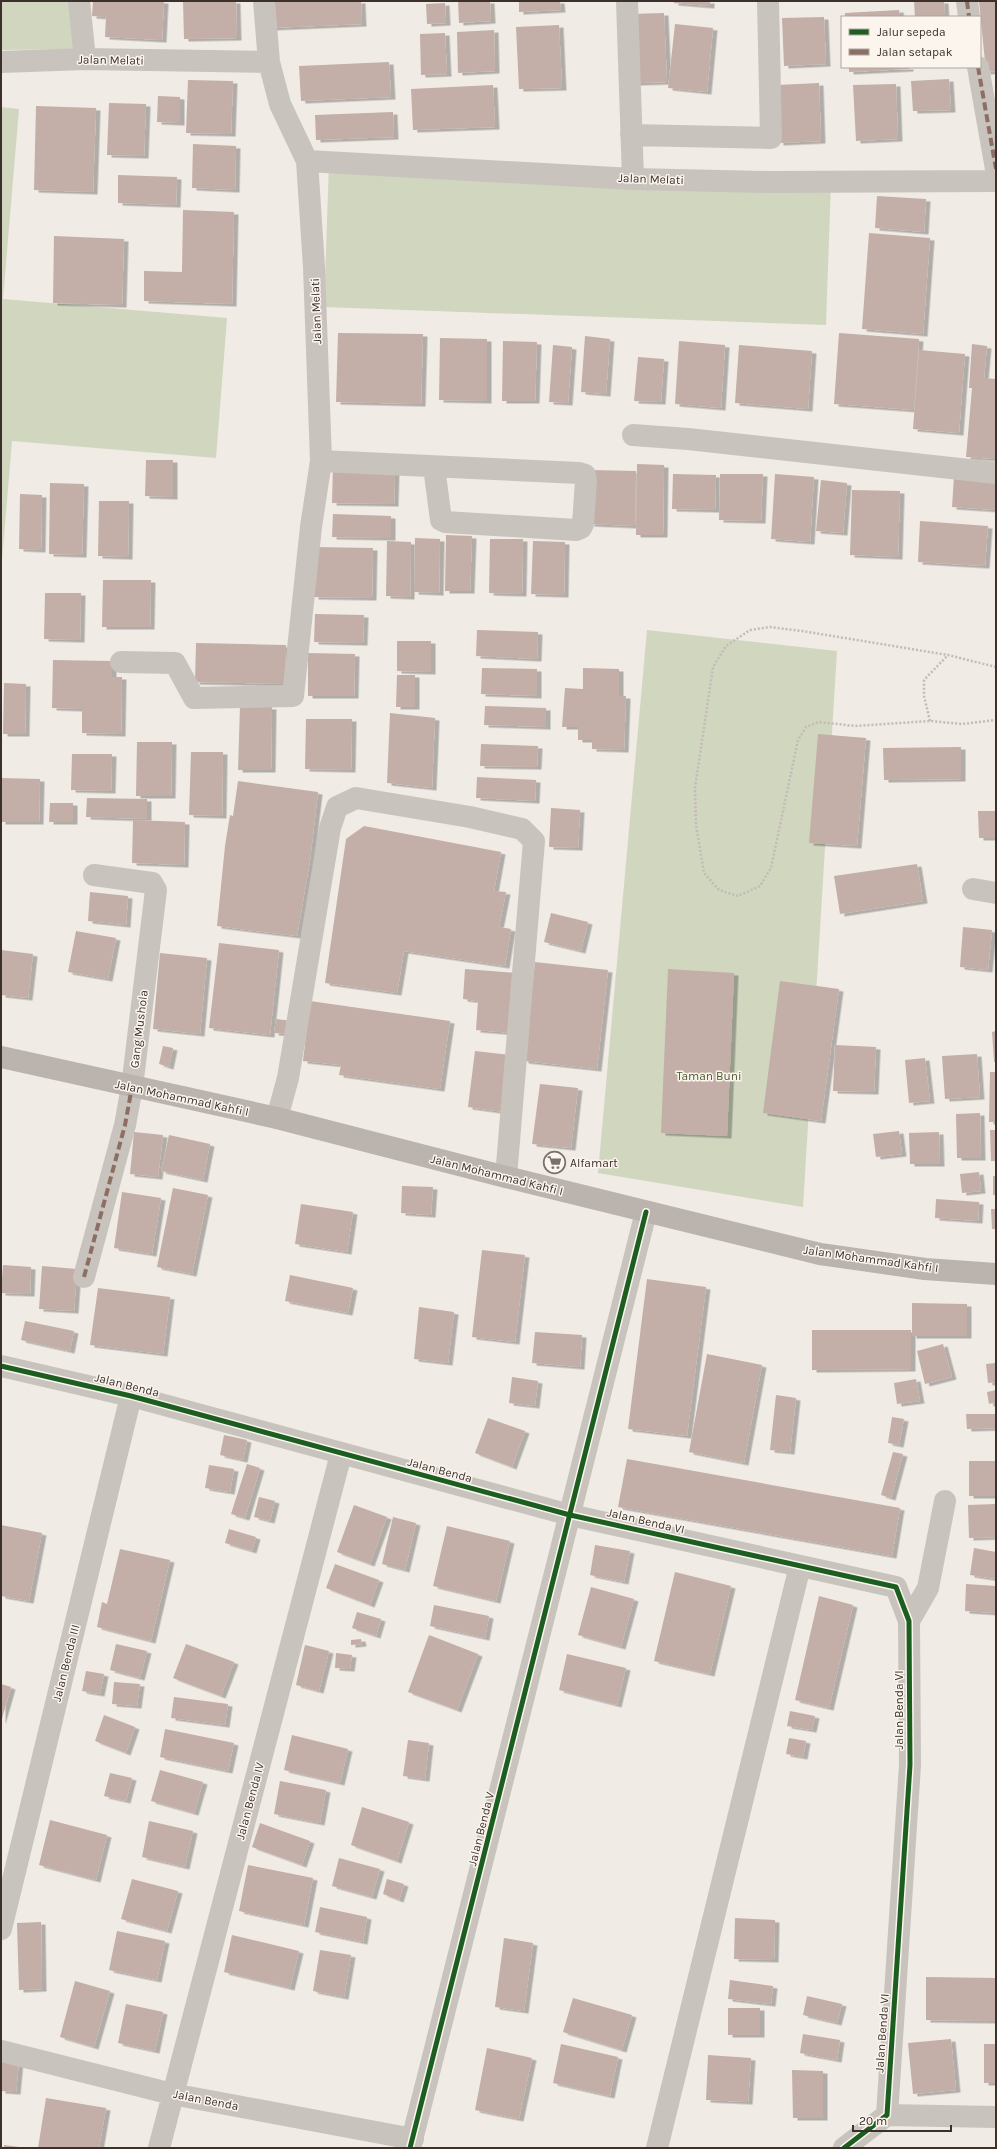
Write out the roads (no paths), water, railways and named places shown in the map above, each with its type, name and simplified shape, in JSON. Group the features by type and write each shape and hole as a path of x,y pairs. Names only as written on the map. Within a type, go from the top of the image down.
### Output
{"main road":[{"name":"Jalan Mohammad Kahfi I","path":"1,1057 277,1118 506,1178 820,1254 925,1269 996,1274"}],"street":[{"path":"79,1 86,59"},
{"name":"Jalan Melati","path":"121,662 175,663 194,698 293,696 311,528 321,461 314,267 307,161 280,104 269,62 264,1"},
{"path":"627,1 633,179"},
{"path":"631,135 771,138 768,1"},
{"path":"967,1 970,16"},
{"name":"Jalan Melati","path":"1,62 86,59 269,62"},
{"path":"978,68 996,169"},
{"name":"Jalan Melati","path":"307,161 633,179 769,182 996,181"},
{"path":"633,435 688,439 996,473"},
{"path":"321,461 579,473 585,475 586,481 583,524 581,528 576,530 446,522 441,520 434,467"},
{"path":"277,1118 288,1078 330,828 337,807 356,798 470,817 522,829 534,841 506,1178"},
{"name":"Gang Mushola","path":"84,1277 125,1125 132,1087 156,890 152,883 94,875"},
{"path":"973,888 996,893"},
{"path":"570,1515 646,1212"},
{"name":"Jalan Benda","path":"1,1366 131,1396 570,1515"},
{"name":"Jalan Benda III","path":"1,1929 131,1396"},
{"name":"Jalan Benda IV","path":"159,2148 341,1454"},
{"path":"908,1621 928,1588 946,1500"},
{"name":"Jalan Benda VI","path":"570,1515 896,1587 908,1621 910,1765 887,2115"},
{"name":"Jalan Benda V","path":"411,2143 570,1515"},
{"path":"657,2148 800,1566"},
{"name":"Jalan Benda","path":"1,2051 172,2094 411,2143"},
{"path":"844,2148 887,2115 996,2117"}],"place":[{"name":"Alfamart","path":"554,1163"}],"park label":[{"name":"Taman Buni","path":"709,1076"}]}
